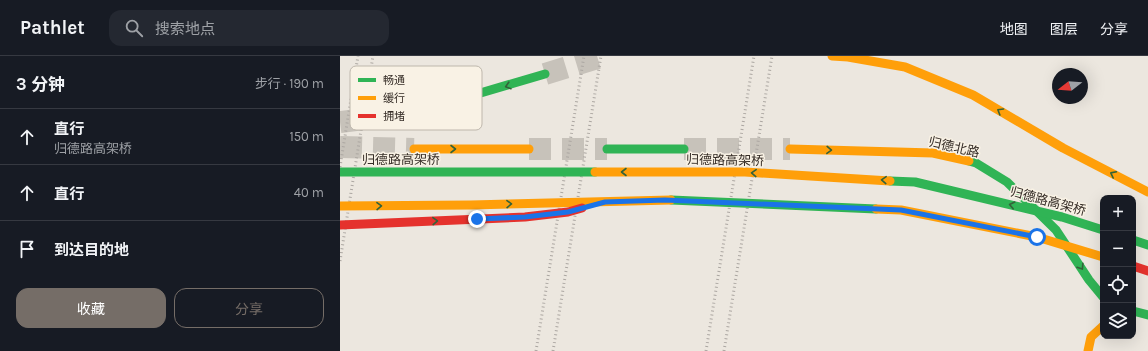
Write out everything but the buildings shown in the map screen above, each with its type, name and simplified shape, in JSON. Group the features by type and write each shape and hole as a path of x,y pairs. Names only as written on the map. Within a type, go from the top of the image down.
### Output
{"main road":[{"path":"832,56 848,57 905,68 973,95 1064,148 1148,192"},
{"path":"482,93 545,74"},
{"path":"414,149 529,149"},
{"path":"607,149 684,149"},
{"name":"归德北路","path":"790,149 933,153 976,163 1007,182 1056,230 1089,280 1100,293"},
{"name":"归德路高架桥","path":"340,172 745,172 915,182 1062,217 1100,229"},
{"path":"340,206 665,200 901,210 1037,237 1100,256"},
{"path":"340,225 525,217 568,212 605,202"},
{"path":"1136,241 1148,245"},
{"path":"1136,267 1148,271"},
{"path":"1136,313 1148,315"},
{"path":"1088,351 1091,337 1100,329"}],"tunnel":[{"path":"545,74 604,56"},
{"path":"340,122 350,121"},
{"path":"340,147 414,149"},
{"path":"529,149 607,149"},
{"path":"684,149 790,149"}],"railway":[{"path":"356,66 358,56"},
{"path":"371,66 373,56"},
{"path":"536,351 584,56"},
{"path":"553,351 601,56"},
{"path":"706,351 754,56"},
{"path":"724,351 772,56"},
{"path":"340,167 350,105"},
{"path":"340,261 361,130"}],"traffic: fast":[{"path":"482,93 545,74"},
{"path":"607,149 684,149"},
{"path":"969,161 976,163 1007,182 1056,230 1089,280 1100,293"},
{"path":"340,172 595,172"},
{"path":"890,181 915,182 1062,217 1100,229"},
{"path":"671,200 876,209"},
{"path":"1136,241 1148,245"},
{"path":"1136,312 1148,315"}],"traffic: slow":[{"path":"832,56 848,57 905,67 973,95 1063,148 1148,192"},
{"path":"414,149 529,149"},
{"path":"790,149 933,153 969,161"},
{"path":"595,172 745,172 890,181"},
{"path":"340,206 471,205 671,200"},
{"path":"876,209 901,210 1037,237 1100,256"},
{"path":"1088,351 1091,337 1100,329"}],"traffic: jam":[{"path":"340,225 525,217 568,212 582,208"},
{"path":"1136,267 1148,271"}],"route":[{"path":"477,219 525,217 568,212 605,202 665,200 901,210 1037,237"}]}
